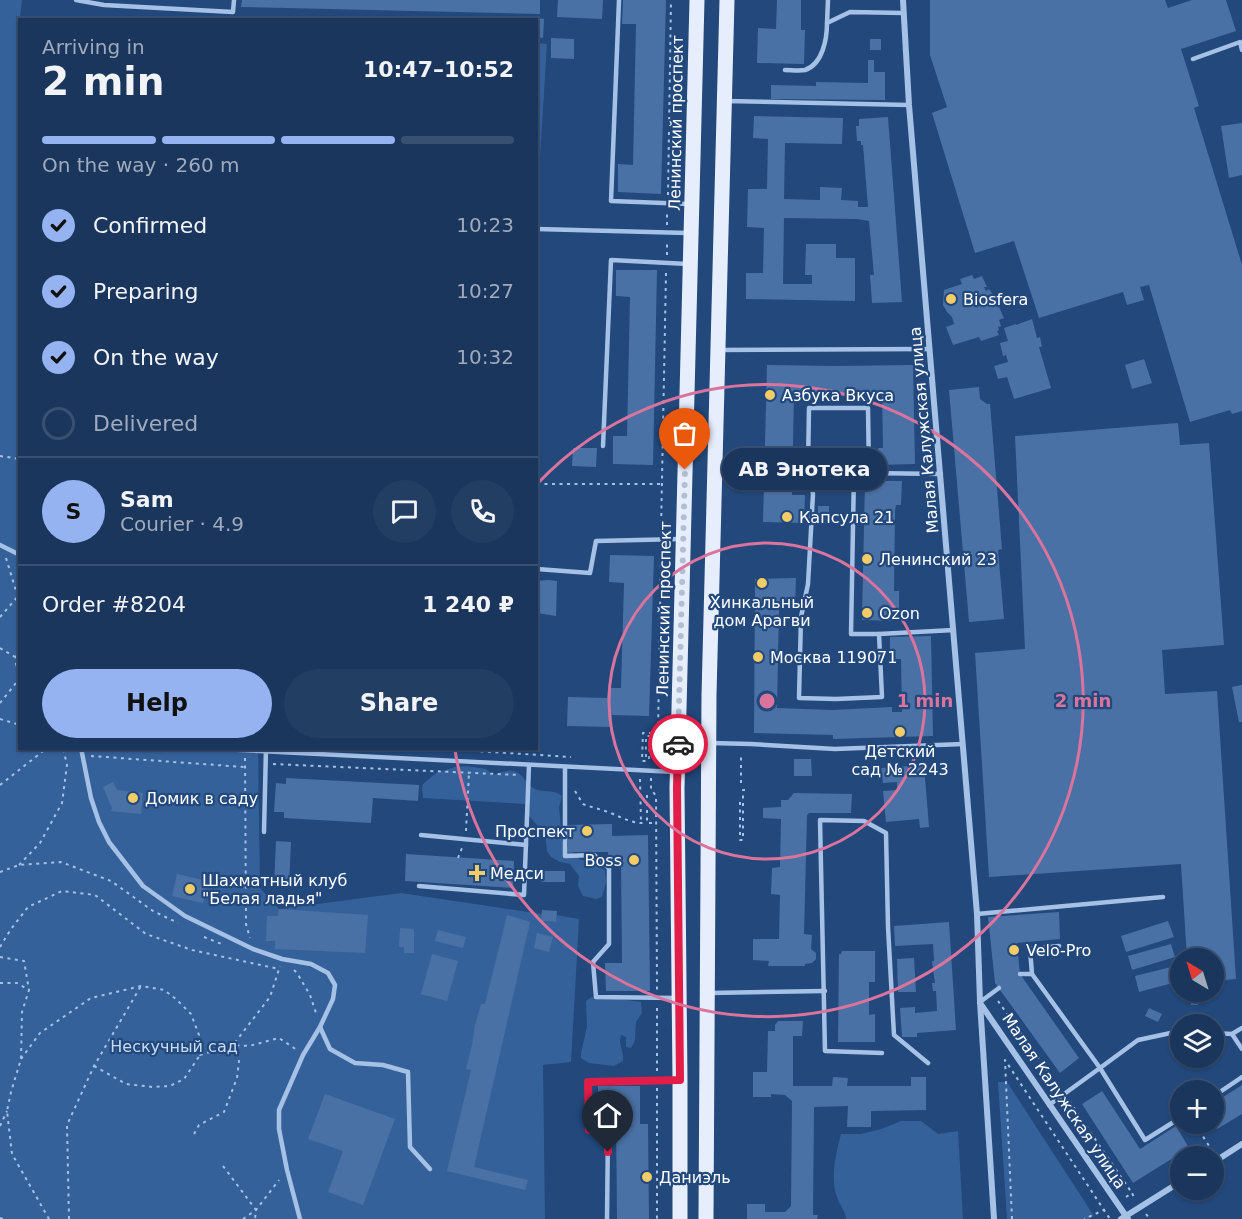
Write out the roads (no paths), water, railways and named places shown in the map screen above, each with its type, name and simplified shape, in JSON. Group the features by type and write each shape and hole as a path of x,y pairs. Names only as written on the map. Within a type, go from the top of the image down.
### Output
{"main road":[{"name":"Ленинский проспект","path":"680,1219 678,773 697,0"},
{"path":"706,1219 709,743 727,0"}],"street":[{"name":"Малая Калужская улица","path":"903,0 909,105 977,914 980,1002 994,1219"},
{"name":"Малая Калужская улица","path":"980,1002 1125,1218"},
{"path":"1224,1153 1242,1144"},
{"path":"1125,1218 1170,1189"}],"lane":[{"path":"76,0 104,5 233,12 234,0"},
{"path":"619,0 611,201 692,204"},
{"path":"785,70 804,70 814,64 822,52 827,37 828,0"},
{"path":"827,22 850,12 904,13"},
{"path":"1193,59 1241,42 1242,50"},
{"path":"724,101 909,105"},
{"path":"538,229 691,233"},
{"path":"603,446 611,260 691,264"},
{"path":"718,350 930,349"},
{"path":"869,473 868,408 809,408 808,468 813,494 808,585 801,617 799,698 882,697 879,634"},
{"path":"941,474 854,473 851,634 954,630"},
{"path":"538,569 590,573 596,541 684,539"},
{"path":"1,546 18,554"},
{"path":"709,743 835,749 963,744"},
{"path":"81,750 91,798 99,822 109,842 142,886 185,916 253,949 282,959 311,964 327,973 335,985 333,999 303,1055 279,1110 279,1129 300,1219"},
{"path":"245,750 678,773"},
{"path":"264,832 267,751"},
{"path":"419,886 524,895 529,765"},
{"path":"565,767 565,856 594,855 609,868 609,944 593,962 596,997 679,999"},
{"path":"882,1053 825,1051 820,820 864,821 886,833 894,1035 928,1063"},
{"path":"421,835 526,845"},
{"path":"977,914 1163,897"},
{"path":"1059,946 1030,949 1032,974 1100,1068 1145,1140 1170,1124"},
{"path":"1020,974 1032,974"},
{"path":"980,1002 999,988"},
{"path":"707,993 825,991"},
{"path":"320,1027 330,1049 356,1063 383,1065 408,1072 410,1147 430,1169"},
{"path":"1224,1034 1232,1034 1242,1028"},
{"path":"1049,1105 1138,1040 1170,1033"},
{"path":"1232,1034 1242,1049"},
{"path":"1224,1089 1242,1077"},
{"path":"607,1219 608,1130 589,1130 588,1082 680,1080"}],"place":[{"name":"Biosfera","path":"951,299"},
{"name":"Азбука Вкуса","path":"770,395"},
{"name":"АВ Энотека","path":"685,470"},
{"name":"Капсула 21","path":"787,517"},
{"name":"Ленинский 23","path":"867,559"},
{"name":"Хинкальный дом Арагви","path":"762,583"},
{"name":"Ozon","path":"867,613"},
{"name":"Москва 119071","path":"758,657"},
{"name":"Детский сад № 2243","path":"900,732"},
{"name":"Домик в саду","path":"133,798"},
{"name":"Проспект","path":"587,831"},
{"name":"Boss","path":"634,860"},
{"name":"Медси","path":"477,873"},
{"name":"Шахматный клуб \"Белая ладья\"","path":"190,889"},
{"name":"Velo-Pro","path":"1014,950"},
{"name":"Даниэль","path":"647,1177"}],"park label":[{"name":"Нескучный сад","path":"174,1046"}]}
